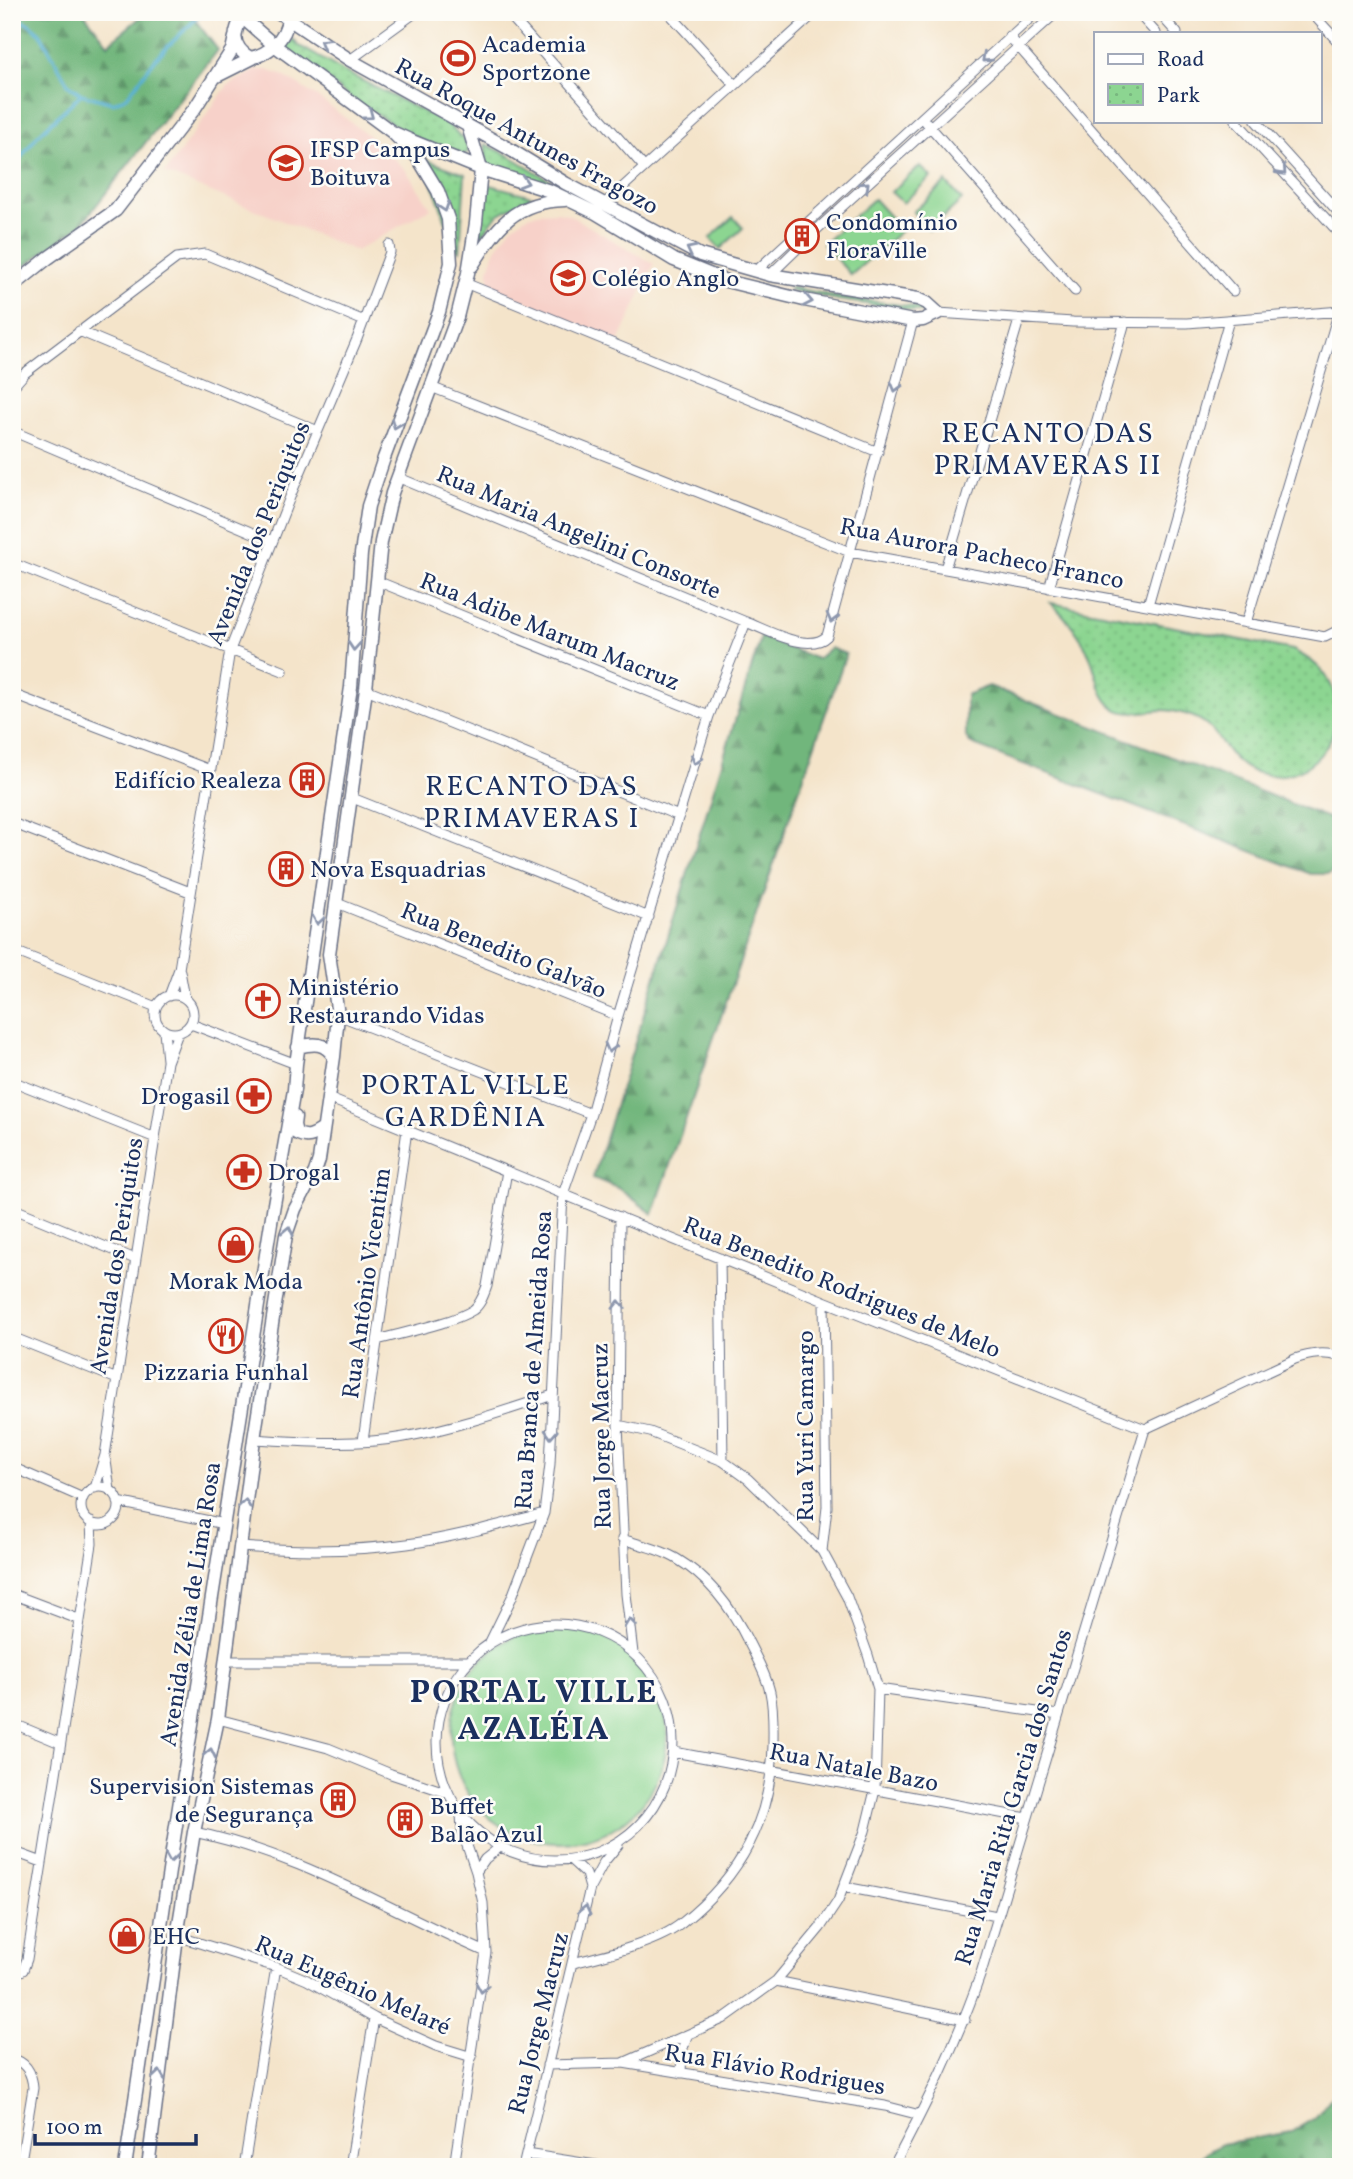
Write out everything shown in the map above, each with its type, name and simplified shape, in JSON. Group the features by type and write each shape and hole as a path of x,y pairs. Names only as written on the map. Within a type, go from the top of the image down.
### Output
{"main road":[{"name":"Rua Roque Antunes Fragozo","path":"241,14 274,45 392,132 481,169 600,209 700,255 762,275 775,293"},
{"path":"12,287 116,210 215,78 232,50 241,14"},
{"name":"Rua Roque Antunes Fragozo","path":"283,16 351,60 468,126 600,209 674,260 726,281 913,321 938,313"},
{"path":"215,78 274,45 285,33 283,16"},
{"path":"235,37 241,52 253,58"},
{"name":"Avenida Zélia de Lima Rosa","path":"148,2167 177,1936 194,1832 218,1719 254,1439 286,1235 295,1209 315,1172 334,1057 338,1014 329,954 366,689 380,542 397,477 457,317 476,223 481,169 468,126"},
{"name":"Avenida Zélia de Lima Rosa","path":"125,2167 294,1090 351,687 361,554 368,506 439,312 451,262 448,219 436,186 418,158 392,132"},
{"name":"Avenida Zélia de Lima Rosa","path":"467,278 492,236 514,214 543,201 569,200"},
{"name":"Rua Roque Antunes Fragozo","path":"742,284 762,275"},
{"path":"762,275 918,299 938,313"},
{"path":"298,1047 323,1045 334,1057"},
{"name":"Avenida Zélia de Lima Rosa","path":"294,1090 298,1102 294,1125 296,1133 308,1137 323,1129"}],"street":[{"path":"351,60 416,12"},
{"path":"507,12 644,167"},
{"path":"668,12 735,85"},
{"path":"600,209 816,12"},
{"path":"806,224 1037,12"},
{"path":"814,232 1057,12"},
{"path":"1137,12 1155,32"},
{"path":"1158,12 1176,32"},
{"path":"1311,12 1341,46"},
{"path":"1009,36 1233,291"},
{"path":"922,118 1076,291"},
{"path":"1237,122 1341,236"},
{"path":"1246,131 1255,122"},
{"path":"1257,122 1341,215"},
{"path":"831,202 838,210"},
{"path":"791,238 799,246 762,275 791,238"},
{"name":"Avenida dos Periquitos","path":"179,969 230,650 272,541 364,321 390,252 389,245"},
{"path":"12,388 25,373 177,258 192,255 205,254 364,321"},
{"path":"467,278 878,453"},
{"path":"1245,623 1340,311"},
{"name":"Rua Roque Antunes Fragozo","path":"938,313 1019,320 1187,323 1340,311"},
{"path":"946,569 1019,320"},
{"path":"1148,606 1229,320"},
{"path":"850,552 913,321"},
{"path":"1049,588 1125,322"},
{"path":"79,331 318,431"},
{"name":"Rua Aurora Pacheco Franco","path":"430,387 850,552 1325,637 1341,629"},
{"path":"12,431 272,541"},
{"name":"Rua Maria Angelini Consorte","path":"397,477 802,643 823,640 828,634 850,552"},
{"path":"12,563 283,671"},
{"name":"Rua Adibe Marum Macruz","path":"377,582 709,716"},
{"name":"Rua Branca de Almeida Rosa","path":"489,1644 516,1586 544,1513 550,1464 563,1194 591,1115 618,1016 709,716 746,622"},
{"path":"366,689 678,816"},
{"path":"12,694 210,770"},
{"path":"350,797 649,917"},
{"path":"12,823 190,892"},
{"name":"Rua Benedito Galvão","path":"337,903 618,1016"},
{"path":"12,950 156,1007"},
{"path":"169,996 179,969"},
{"path":"179,969 185,998 192,1007 191,1024"},
{"path":"167,1062 164,1031 156,1020 156,1007 169,996 185,998"},
{"path":"338,1014 591,1115"},
{"path":"167,1062 178,1033 191,1024"},
{"path":"191,1024 296,1064"},
{"path":"164,1031 178,1033"},
{"name":"Avenida dos Periquitos","path":"105,1455 153,1137 167,1062"},
{"path":"12,1081 153,1137"},
{"name":"Rua Benedito Rodrigues de Melo","path":"328,1098 1145,1429"},
{"name":"Rua Antônio Vicentim","path":"363,1441 407,1130"},
{"path":"377,1340 440,1323 473,1310 481,1301 487,1286 507,1171"},
{"path":"12,1208 135,1259"},
{"name":"Rua Jorge Macruz","path":"620,1217 618,1425 622,1539 633,1653"},
{"path":"720,1258 723,1461"},
{"name":"Rua Yuri Camargo","path":"822,1551 827,1507 824,1301"},
{"path":"12,1337 117,1379"},
{"path":"1145,1429 1295,1359 1328,1353 1341,1357"},
{"path":"254,1439 320,1442 402,1437 471,1421 553,1395"},
{"path":"547,2065 622,2063 723,2019 776,1981 820,1928 845,1887 865,1831 875,1790 877,1689 847,1597 822,1551 748,1479 723,1461 650,1432 618,1425"},
{"name":"Rua Maria Rita Garcia dos Santos","path":"893,2167 937,2084 964,2020 1145,1429"},
{"path":"95,1488 105,1455"},
{"path":"90,1522 101,1524 113,1519 117,1514 118,1502 110,1490 105,1455"},
{"path":"12,1467 83,1498"},
{"path":"92,1544 90,1522 82,1509 83,1498 95,1488 110,1490"},
{"path":"118,1502 224,1524"},
{"path":"239,1547 349,1550 406,1545 464,1534 544,1513"},
{"path":"14,1976 23,1970 27,1959 78,1619 92,1544 101,1524"},
{"path":"573,1963 636,1945 680,1925 717,1891 746,1854 758,1828 767,1802 772,1771 774,1714 771,1693 764,1672 741,1626 711,1585 677,1558 622,1539"},
{"path":"12,1594 78,1619"},
{"name":"Rua Jorge Macruz","path":"521,1629 550,1624 580,1627 608,1636 633,1653 652,1674 665,1698 673,1725 674,1752 666,1787 648,1817 621,1841 604,1861 590,1888 523,2167"},
{"name":"Rua Branca de Almeida Rosa","path":"500,1847 479,1833 461,1814 448,1793 440,1770 436,1737 443,1704 458,1675 469,1661 489,1644 521,1629"},
{"path":"225,1661 469,1661"},
{"path":"877,1689 1058,1715"},
{"path":"218,1719 328,1748 391,1774 448,1793"},
{"path":"12,1723 61,1743"},
{"name":"Rua Natale Bazo","path":"674,1752 1027,1818"},
{"name":"Rua Branca de Almeida Rosa","path":"454,2167 486,1952 483,1903 462,1831 461,1814"},
{"path":"194,1832 294,1861 486,1952"},
{"name":"Rua Jorge Macruz","path":"571,1860 597,1853 621,1841"},
{"path":"476,1872 485,1859 500,1847 534,1859 571,1860 586,1874 590,1888"},
{"path":"12,1851 42,1862"},
{"path":"845,1887 997,1916"},
{"name":"Rua Eugênio Melaré","path":"177,1936 276,1967 307,1980 374,2018 436,2046 472,2057"},
{"path":"244,2167 276,1967"},
{"path":"776,1981 964,2020"},
{"path":"350,2167 374,2018"},
{"path":"681,2074 682,2051 687,2036"},
{"path":"15,2060 27,2067 33,2088 18,2161"},
{"name":"Rua Flávio Rodrigues","path":"622,2063 885,2106 920,2115"},
{"path":"526,2154 608,2167"}],"shaded area":[{"name":"IFSP Campus Boituva","path":"257,70 282,75 316,96 368,135 405,169 431,208 356,251 165,173 228,85"},
{"name":"Colégio Anglo","path":"558,212 569,215 654,264 619,342 490,286 488,270 496,249 511,228 524,218 537,213"}],"green space":[{"path":"12,12 83,12 108,44 147,12 189,12 218,50 80,226 12,275"},
{"path":"293,39 298,45 345,72 448,124 462,138 468,152 463,155 422,141 359,104 285,49"},
{"path":"485,144 508,155 584,201 487,166"},
{"path":"424,159 465,174 460,251 456,250"},
{"path":"920,166 931,177 903,203 891,192"},
{"path":"946,182 962,200 929,230 913,212"},
{"path":"483,183 532,196 497,215 479,239"},
{"path":"874,199 902,230 851,275 823,244"},
{"path":"733,217 743,228 720,249 710,238"},
{"path":"790,287 839,297 931,309 931,313 838,300 790,290"},
{"path":"1051,603 1293,650 1322,671 1335,698 1337,715 1326,747 1302,769 1286,774 1268,775 1241,765 1212,729 1191,716 1165,710 1131,713 1113,707 1104,696 1082,640 1068,620"},
{"path":"761,637 817,659 830,648 846,654 653,1214 620,1189 593,1178"},
{"path":"989,686 1341,823 1338,864 1329,874 1311,874 971,744 966,737 966,695"},
{"path":"559,1627 600,1636 635,1659 658,1694 667,1735 658,1776 635,1811 600,1834 559,1843 518,1834 483,1811 460,1776 451,1735 460,1694 483,1659 518,1636"},
{"path":"1341,2069 1341,2167 1189,2167 1222,2144 1291,2132 1315,2118 1334,2094"}],"waterway":[{"path":"12,19 28,23 40,33 68,84 81,94 113,103 127,97 157,57 203,12"},
{"path":"12,169 38,135 81,94"}],"tunnel":[{"path":"793,237 806,224"}],"place":[{"name":"Academia Sportzone","path":"458,58"},
{"name":"IFSP Campus Boituva","path":"286,163"},
{"name":"Condomínio FloraVille","path":"802,236"},
{"name":"Colégio Anglo","path":"568,278"},
{"name":"Edifício Realeza","path":"307,780"},
{"name":"Nova Esquadrias","path":"286,869"},
{"name":"Ministério Restaurando Vidas","path":"263,1001"},
{"name":"Drogasil","path":"254,1096"},
{"name":"Drogal","path":"244,1172"},
{"name":"Morak Moda","path":"236,1245"},
{"name":"Pizzaria Funhal","path":"226,1336"},
{"name":"Supervision Sistemas de Segurança","path":"338,1800"},
{"name":"Buffet Balão Azul","path":"405,1820"},
{"name":"EHC","path":"127,1936"}],"district":[{"name":"RECANTO DAS PRIMAVERAS II","path":"1048,448"},
{"name":"RECANTO DAS PRIMAVERAS I","path":"532,801"},
{"name":"PORTAL VILLE GARDÊNIA","path":"466,1100"},
{"name":"PORTAL VILLE AZALÉIA","path":"534,1710"}]}
